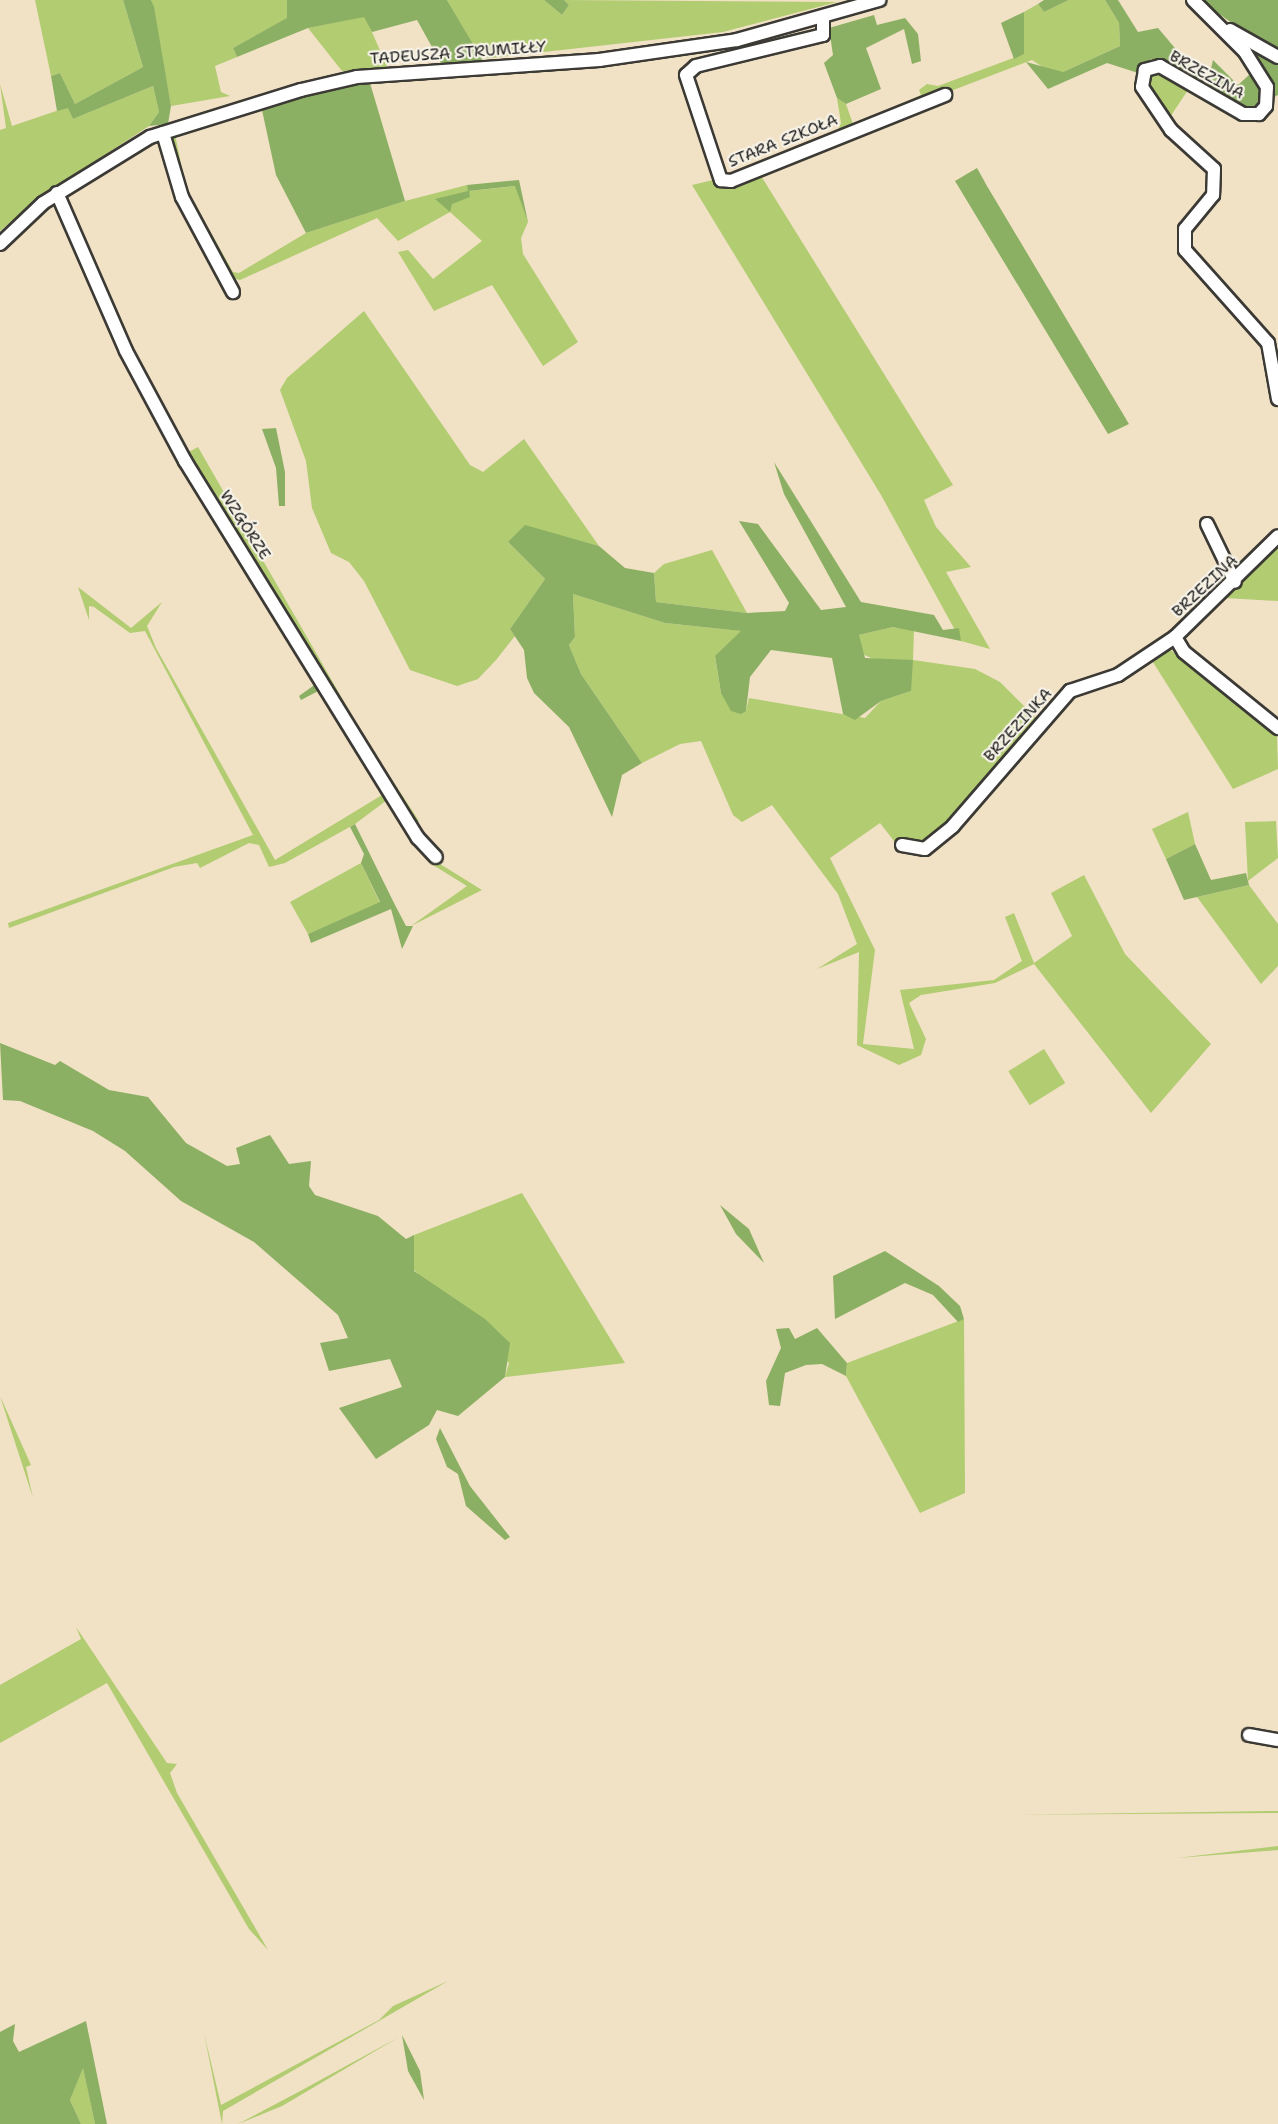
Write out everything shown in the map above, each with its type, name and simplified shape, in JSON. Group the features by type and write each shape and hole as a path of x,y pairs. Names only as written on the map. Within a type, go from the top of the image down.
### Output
{"street":[{"name":"TADEUSZA STRUMIŁŁY","path":"0,243 57,193 163,133 336,80 598,60 748,38 879,0"},
{"name":"BRZEZINA","path":"1193,0 1224,26 1267,87 1268,102 1259,114 1236,111 1160,66 1145,70 1142,87 1171,130 1214,169 1212,195 1185,229 1185,250 1268,343 1278,399"},
{"name":"STARA SZKOŁA","path":"823,17 823,35 696,66 686,75 721,180 731,181 945,95"},
{"path":"1224,26 1278,57"},
{"path":"163,133 182,196 232,292"},
{"name":"WZGÓRZE","path":"57,193 126,351 185,461 418,838 436,857"},
{"path":"1208,524 1234,582"},
{"name":"BRZEZINA","path":"1278,536 1234,582 1175,637 1184,651 1278,728"},
{"name":"BRZEZINKA","path":"903,846 925,849 953,826 1070,691 1118,675 1175,637"},
{"path":"1249,1735 1278,1740"}],"green space":[{"path":"35,0 123,0 143,67 75,104 60,73 51,76"},
{"path":"123,0 151,0 154,7 171,106 168,124 149,126 159,112 153,86 73,119 68,108 57,111 51,76 60,73 75,104 143,67"},
{"path":"151,0 287,0 288,18 233,48 237,57 215,66 221,92 230,96 171,106"},
{"path":"287,0 447,0 483,61 442,65 417,20 372,32 364,17 308,28 237,57 233,48 287,18"},
{"path":"447,0 544,0 562,15 569,5 564,0 837,2 723,32 491,58 480,57"},
{"path":"544,0 564,0 569,5 562,15"},
{"path":"1044,0 1069,0 1044,12 1038,4"},
{"path":"1069,0 1105,0 1119,23 1120,46 1063,72 1052,73 1032,60 841,133 796,147 837,132 841,123 837,98 846,104 854,127 921,95 919,90 927,84 938,86 1024,54 1024,12 1038,4 1044,12"},
{"path":"1105,0 1118,0 1138,32 1158,28 1207,86 1213,60 1238,85 1249,75 1258,42 1200,0 1278,0 1278,95 1252,109 1239,108 1165,60 1151,59 1138,73 1107,63 1048,89 1026,62 1063,72 1120,46 1119,23"},
{"path":"1024,12 1024,54 1014,59 1001,23"},
{"path":"874,15 877,25 905,18 918,34 921,61 912,64 904,29 866,48 881,89 846,104 837,98 824,63 833,55 829,28"},
{"path":"365,16 388,69 342,71 308,28"},
{"path":"1159,70 1190,87 1168,120 1147,91 1151,71"},
{"path":"370,83 405,201 306,233 276,175 262,110 337,87"},
{"path":"0,84 12,126 68,107 73,119 153,86 159,112 149,126 37,199 0,231 0,130 6,128"},
{"path":"175,134 186,188 233,272 239,273 306,233 405,201 467,185 469,191 516,186 528,222 521,238 523,254 578,342 543,366 492,285 434,311 398,252 408,250 433,279 482,241 450,212 398,241 377,218 240,280 229,277 181,188 169,137"},
{"path":"977,168 1129,424 1108,434 955,181"},
{"path":"758,171 953,485 924,500 936,527 971,567 946,572 990,649 961,641 881,495 692,185 713,180 730,185"},
{"path":"519,180 528,222 515,186 469,191 470,197 452,204 450,212 435,199 468,191 467,185"},
{"path":"364,311 470,465 483,472 524,439 599,546 531,528 508,542 545,579 510,629 515,636 496,660 478,679 457,686 410,670 364,581 349,562 331,553 312,508 306,461 280,390 287,378"},
{"path":"276,428 285,472 285,506 279,506 276,468 262,429"},
{"path":"198,447 366,740 419,821 414,824 187,453"},
{"path":"774,462 861,602 934,615 943,630 959,628 961,641 893,627 859,635 865,658 913,660 911,691 881,701 855,720 843,714 832,658 771,650 750,677 746,711 741,714 731,711 721,693 715,656 741,631 665,623 573,594 575,637 569,645 581,674 642,763 622,775 612,817 569,727 534,693 527,678 524,650 510,629 545,579 508,542 525,525 599,546 625,568 654,573 656,602 747,613 785,611 789,603 739,521 758,524 821,610 846,607 784,494"},
{"path":"1278,543 1278,601 1225,598"},
{"path":"712,550 747,613 656,602 654,573 664,564"},
{"path":"78,587 131,628 162,602 147,626 156,648 275,860 387,792 391,797 355,824 285,863 269,867 259,845 249,843 200,868 197,863 174,867 9,928 8,923 253,835 145,631 130,633 94,607 89,606 89,620"},
{"path":"573,594 665,623 742,631 715,657 721,693 746,711 749,698 865,718 881,701 911,691 902,660 878,661 860,653 859,635 893,627 914,630 913,660 975,669 1000,682 1037,719 975,798 926,846 894,841 880,823 830,858 875,950 863,1044 914,1049 900,990 994,980 1022,961 1005,917 1014,913 1034,963 1072,936 1051,893 1084,875 1125,954 1211,1044 1151,1113 1034,964 995,983 921,995 909,1003 926,1039 921,1055 899,1065 857,1045 859,952 817,969 857,944 838,894 772,805 742,822 733,815 701,741 680,744 642,763 581,674 569,645 575,637"},
{"path":"1168,648 1277,735 1278,769 1233,789 1151,659"},
{"path":"320,681 324,688 301,700 299,696"},
{"path":"389,803 440,864 482,890 411,926 467,886 433,865"},
{"path":"1188,812 1195,844 1166,859 1152,829"},
{"path":"1276,821 1278,858 1248,881 1245,822"},
{"path":"355,824 406,926 413,926 402,949 391,909 311,943 308,934 380,902 361,863 364,854 350,827"},
{"path":"1195,844 1211,880 1246,873 1249,885 1184,900 1166,859"},
{"path":"361,863 380,903 308,934 290,902"},
{"path":"1249,885 1278,924 1278,966 1261,984 1197,897"},
{"path":"0,1043 55,1065 60,1061 109,1090 148,1097 186,1143 227,1166 240,1164 236,1148 270,1135 289,1164 311,1161 309,1186 315,1195 378,1216 406,1239 414,1235 414,1271 485,1319 510,1343 505,1377 458,1416 437,1410 429,1425 376,1459 339,1408 402,1387 390,1359 329,1371 320,1343 348,1338 338,1315 254,1242 181,1201 125,1151 93,1131 20,1101 3,1100"},
{"path":"1044,1049 1065,1083 1030,1105 1008,1071"},
{"path":"522,1193 625,1363 505,1377 509,1363 414,1270 414,1235"},
{"path":"720,1205 749,1229 764,1263 736,1234"},
{"path":"885,1251 939,1286 960,1306 964,1319 958,1322 933,1295 905,1283 835,1319 833,1276"},
{"path":"964,1319 965,1493 920,1513 846,1376 847,1363"},
{"path":"789,1328 795,1339 817,1328 847,1363 846,1376 822,1364 806,1365 785,1373 780,1406 769,1405 766,1381 781,1348 776,1329"},
{"path":"0,1396 31,1465 26,1467 33,1498"},
{"path":"440,1428 470,1486 510,1537 505,1540 466,1506 458,1474 447,1467 436,1439"},
{"path":"76,1627 167,1763 177,1764 170,1773 177,1793 268,1950 249,1929 107,1683 0,1743 0,1685 81,1639"},
{"path":"1278,1811 1278,1813 997,1815"},
{"path":"1278,1846 1278,1850 1177,1858"},
{"path":"448,1981 223,2111 222,2124 204,2033 221,2105 379,2020 393,2006"},
{"path":"86,2021 107,2124 95,2124 83,2068 70,2100 81,2124 0,2124 0,2032 15,2024 13,2041 19,2052"},
{"path":"402,2035 420,2071 424,2100 408,2071"},
{"path":"399,2037 282,2106 238,2124 304,2089"},
{"path":"83,2067 95,2124 81,2124 70,2100"}]}
